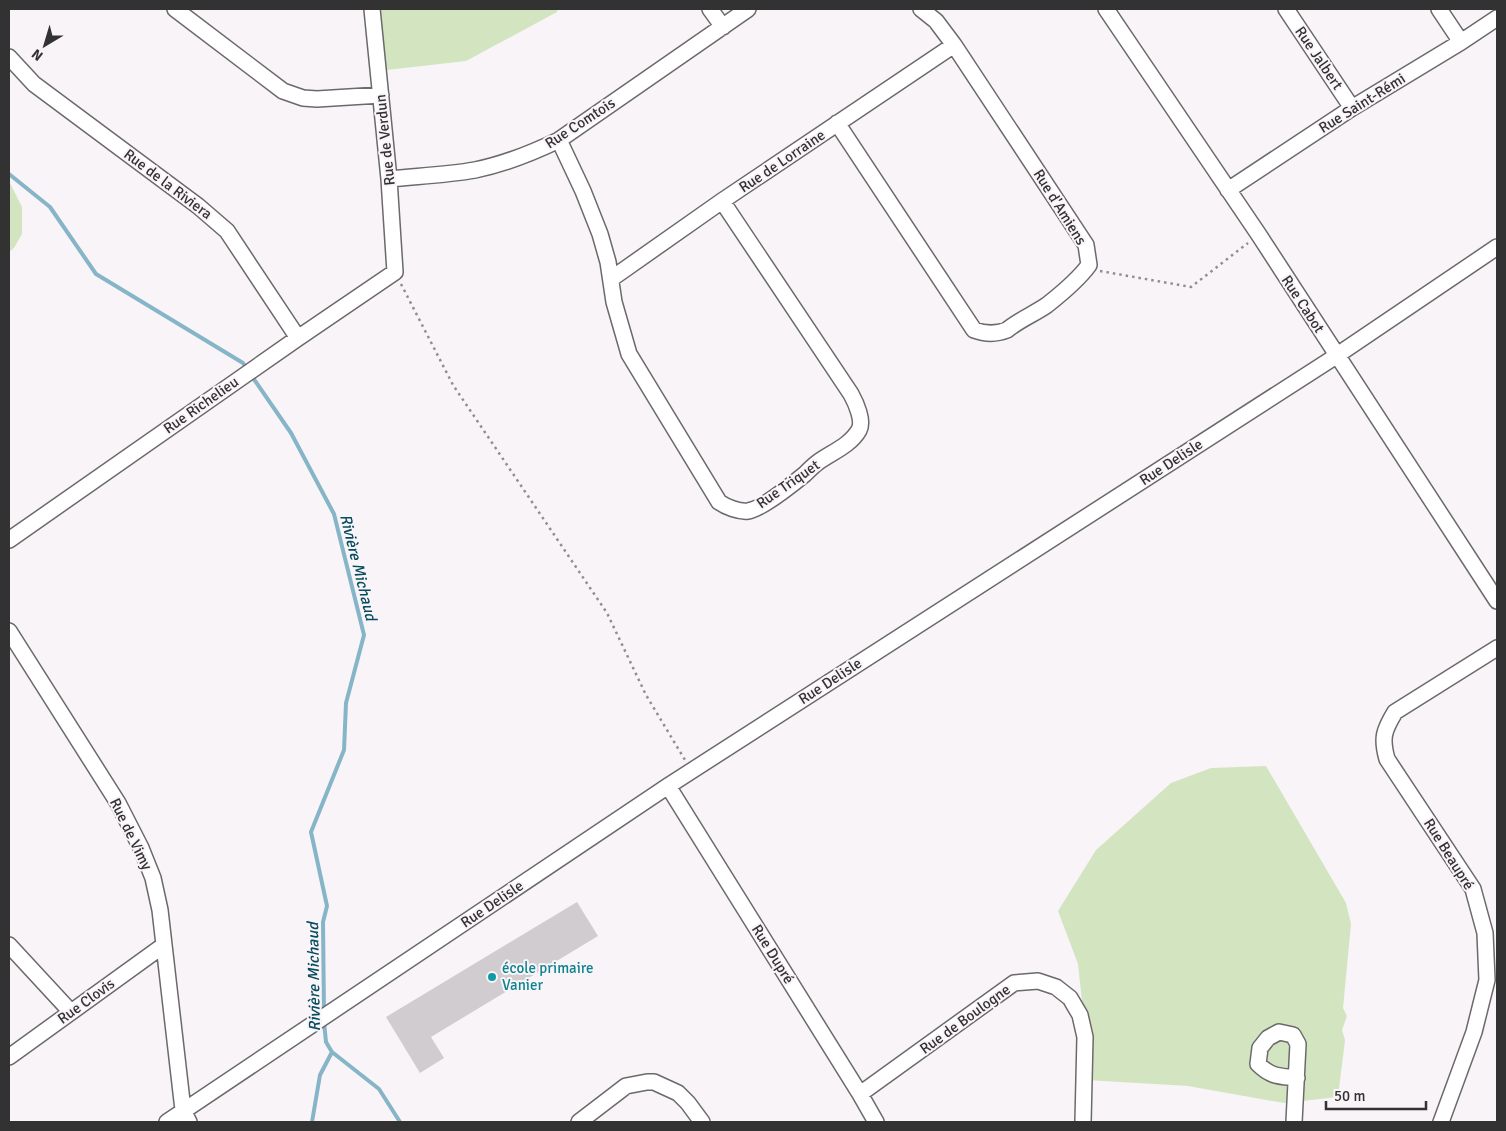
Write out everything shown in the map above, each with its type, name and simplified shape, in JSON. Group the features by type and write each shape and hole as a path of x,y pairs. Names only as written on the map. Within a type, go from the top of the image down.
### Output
{"street":[{"path":"176,9 284,91 303,98 317,99 381,95"},
{"name":"Rue de Verdun","path":"372,9 389,179 395,272"},
{"path":"710,9 723,26"},
{"name":"Rue Comtois","path":"389,179 481,168 531,154 559,140 748,9"},
{"name":"Rue d'Amiens","path":"921,9 936,22 954,45 1086,245 1089,265 1086,268"},
{"name":"Rue Cabot","path":"1106,9 1258,235 1497,601"},
{"name":"Rue Jalbert","path":"1286,9 1352,108"},
{"path":"1439,9 1461,42"},
{"name":"Rue Saint-Rémi","path":"1228,190 1352,108 1497,18"},
{"name":"Rue de Lorraine","path":"611,279 837,123 954,45"},
{"name":"Rue de la Riviera","path":"9,57 34,84 198,206 227,231 298,338"},
{"path":"837,123 974,330 1000,333 1007,330 1046,305 1080,278 1086,268"},
{"name":"Rue Triquet","path":"559,140 583,191 600,234 608,262 614,302 629,354 719,502 726,506 748,511 761,506 816,464 852,440 861,424 851,394 722,202"},
{"name":"Rue Delisle","path":"167,1122 186,1116 668,786 1336,355 1497,247"},
{"name":"Rue Richelieu","path":"9,540 395,272"},
{"name":"Rue de Vimy","path":"9,631 118,803 141,848 153,878 160,910 186,1116"},
{"name":"Rue Beaupré","path":"1441,1122 1474,1032 1487,980 1485,933 1473,889 1387,759 1383,741 1386,728 1395,712 1497,648"},
{"name":"Rue Dupré","path":"668,786 876,1122"},
{"path":"9,945 71,1012"},
{"name":"Rue Clovis","path":"9,1057 164,945"},
{"name":"Rue de Boulogne","path":"860,1094 1014,983 1038,981 1056,987 1070,998 1080,1015 1086,1037 1083,1122"},
{"path":"1294,1122 1297,1078"},
{"path":"579,1122 626,1086 646,1082 654,1082 678,1093 702,1122"}],"path":[{"path":"1086,268 1191,287 1258,235"},
{"path":"395,272 452,385 607,613 646,694 691,771"}],"green space":[{"path":"371,9 558,9 557,12 466,61 378,71"},
{"path":"9,181 22,207 22,234 14,248 9,252"},
{"path":"1266,766 1346,903 1351,924 1343,1008 1347,1016 1342,1030 1345,1040 1338,1097 1284,1103 1188,1086 1086,1080 1086,1038 1078,964 1058,911 1096,850 1171,783 1211,768"}],"building":[{"name":"école primaire Vanier","path":"577,902 598,936 431,1037 444,1058 420,1073 386,1017"}],"waterway":[{"name":"Rivière Michaud","path":"9,174 50,207 96,274 243,363 247,369"},
{"name":"Rivière Michaud","path":"251,375 291,433 334,514 364,635 346,703 344,750 311,832 327,906 323,922 324,1013"},
{"name":"Rivière Michaud","path":"312,1122 320,1075 332,1052 326,1042 324,1022"},
{"path":"332,1052 379,1089 400,1122"}],"place":[{"name":"école primaire Vanier","path":"492,977"}]}
